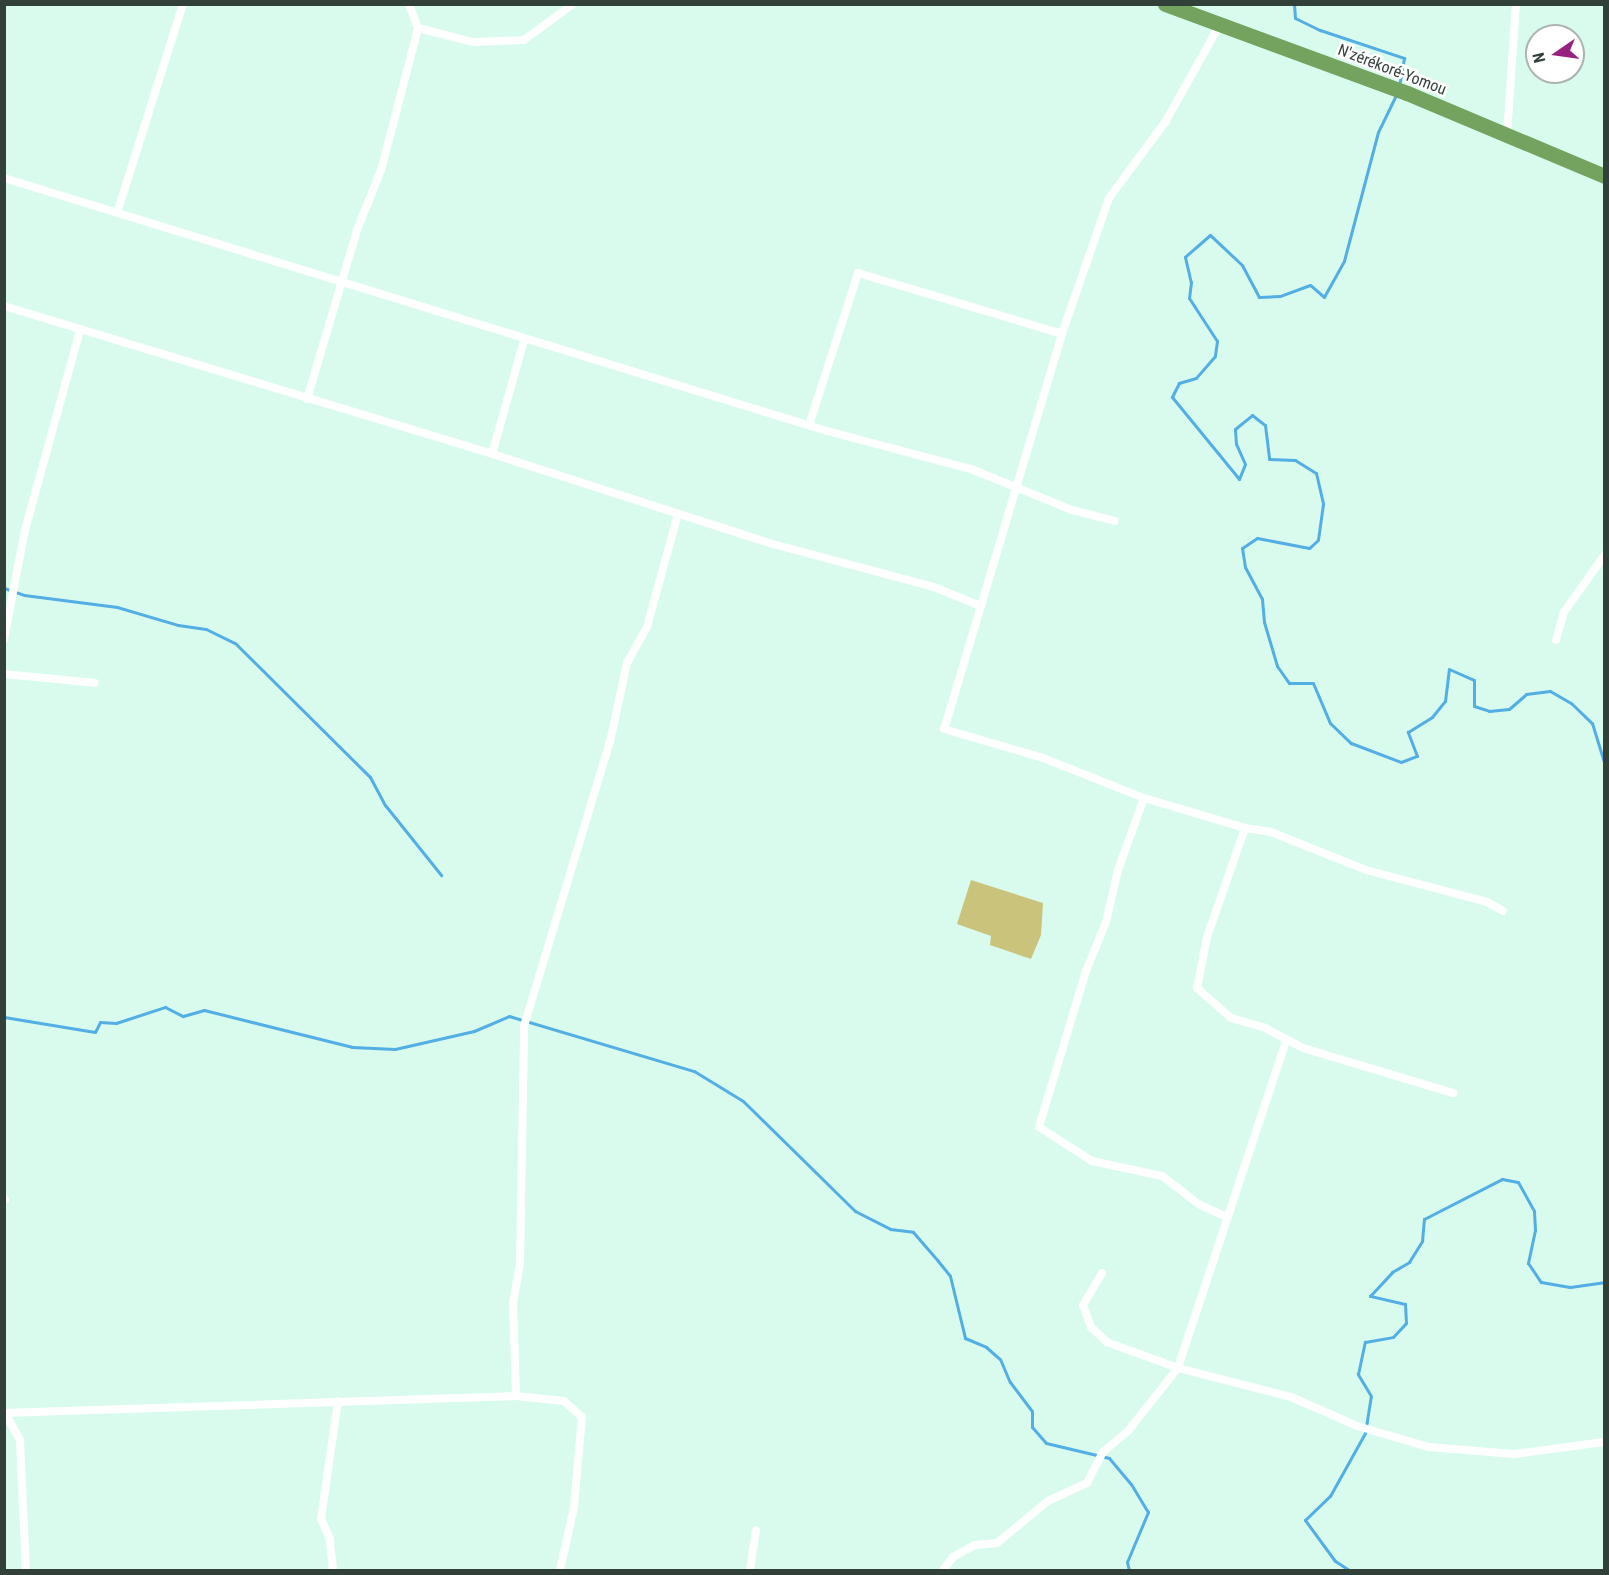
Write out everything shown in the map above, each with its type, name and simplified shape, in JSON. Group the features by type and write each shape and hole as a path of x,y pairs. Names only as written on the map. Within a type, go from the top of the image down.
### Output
{"highway":[{"name":"N'zérékoré-Yomou","path":"1165,4 1219,26 1407,93 1605,176"}],"street":[{"path":"118,210 183,4"},
{"path":"307,399 357,230 381,170 418,28 409,4"},
{"path":"418,28 473,42 524,40 573,4"},
{"path":"1507,135 1516,4"},
{"path":"1219,26 1166,121 1109,198 1062,334 944,729 1042,758 1144,798 1245,828 1271,832 1366,870 1487,902 1503,911"},
{"path":"4,178 118,210 524,340 809,425 901,448 1017,486 1072,510 1115,521"},
{"path":"809,425 858,273 1062,334"},
{"path":"4,306 492,454 678,514 934,587 980,606"},
{"path":"4,639 25,530 80,330"},
{"path":"492,454 524,340"},
{"path":"516,1396 513,1303 520,1264 526,1012 610,742 627,663 647,627 678,514"},
{"path":"1556,640 1564,612 1605,556"},
{"path":"4,674 95,683"},
{"path":"1144,798 1118,870 1107,922 1086,971 1039,1127 1092,1161 1162,1176 1200,1205 1225,1216"},
{"path":"1245,828 1207,937 1197,988 1231,1018 1265,1028 1286,1041 1453,1093"},
{"path":"943,1570 953,1557 975,1545 997,1543 1048,1500 1087,1483 1104,1452 1128,1431 1178,1368 1225,1216 1286,1041"},
{"path":"1102,1273 1083,1305 1091,1327 1107,1342 1178,1368 1291,1397 1357,1426 1428,1447 1514,1454 1605,1442"},
{"path":"26,1570 20,1440 5,1413 516,1396 564,1401 582,1417 574,1507 560,1570"},
{"path":"333,1570 330,1539 321,1519 338,1401"},
{"path":"750,1570 756,1530"}],"shaded area":[{"path":"971,880 1043,903 1041,935 1031,959 990,945 991,936 957,924"}],"waterway":[{"path":"1294,4 1295,18 1320,30 1404,58 1399,85"},
{"path":"1396,95 1378,132 1344,261 1324,297 1310,285 1279,296 1259,297 1242,265 1210,235 1185,257 1191,282 1189,298 1217,341 1215,356 1196,378 1179,383 1172,397 1239,479 1245,464 1236,444 1235,429 1252,415 1265,425 1269,459 1295,460 1316,473 1323,504 1318,540 1309,548 1257,538 1242,548 1245,567 1262,599 1264,622 1277,666 1289,683 1313,683 1330,723 1351,743 1401,762 1417,756 1408,732 1432,717 1445,701 1449,669 1474,680 1474,706 1489,711 1509,709 1526,694 1550,691 1571,703 1592,723 1604,762"},
{"path":"4,588 24,595 117,607 178,625 206,629 235,643 370,777 385,805 441,875"},
{"path":"4,1017 95,1032 100,1022 116,1023 165,1007 183,1016 204,1010 352,1047 395,1049 474,1031 509,1016 694,1071 743,1101 855,1211 890,1229 913,1232 950,1276 965,1338 986,1347 1000,1359 1010,1382 1032,1411 1032,1427 1046,1443 1109,1458 1131,1484 1148,1512 1127,1562 1129,1570"},
{"path":"1349,1570 1335,1561 1305,1520 1330,1496 1365,1433 1371,1396 1358,1374 1365,1342 1393,1337 1406,1323 1405,1304 1370,1296 1392,1272 1409,1262 1422,1241 1424,1219 1502,1179 1518,1182 1534,1211 1535,1230 1528,1263 1541,1282 1570,1287 1604,1282"}]}
